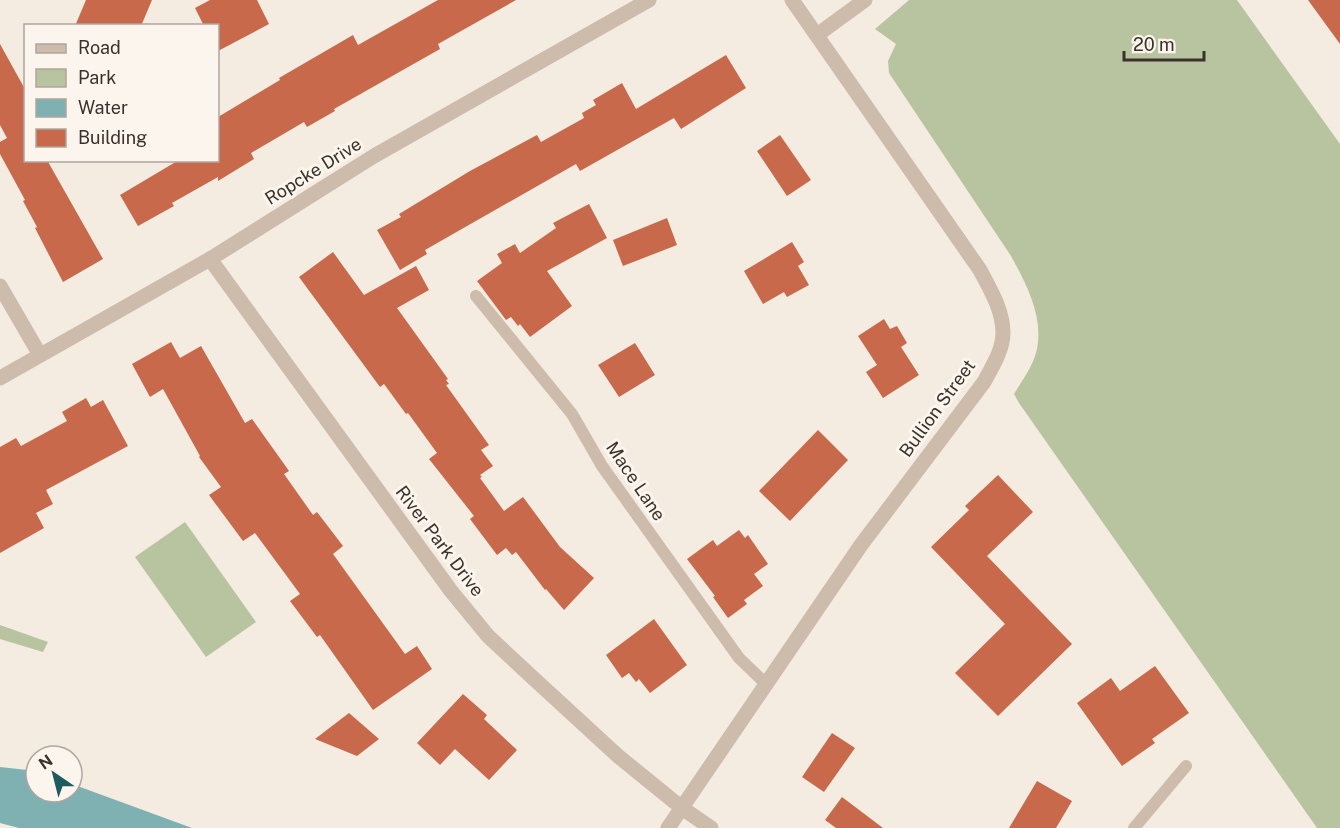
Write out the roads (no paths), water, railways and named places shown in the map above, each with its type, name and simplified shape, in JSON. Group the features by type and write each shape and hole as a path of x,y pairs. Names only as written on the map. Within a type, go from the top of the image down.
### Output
{"street":[{"name":"Ropcke Drive","path":"0,378 210,259 374,156 649,0"},
{"name":"Bullion Street","path":"668,828 861,544 984,382 998,354 1003,333 997,302 980,270 792,0"},
{"path":"817,35 864,0"},
{"name":"River Park Drive","path":"210,259 451,591 488,636 618,756 682,808 711,828"},
{"path":"0,286 40,356"}],"lane":[{"name":"Mace Lane","path":"476,296 572,414 602,466 739,658 767,685"},
{"path":"1134,828 1186,766"}],"water":[{"path":"0,767 24,770 24,804 84,804 84,788 192,828 19,828 0,823"}]}
